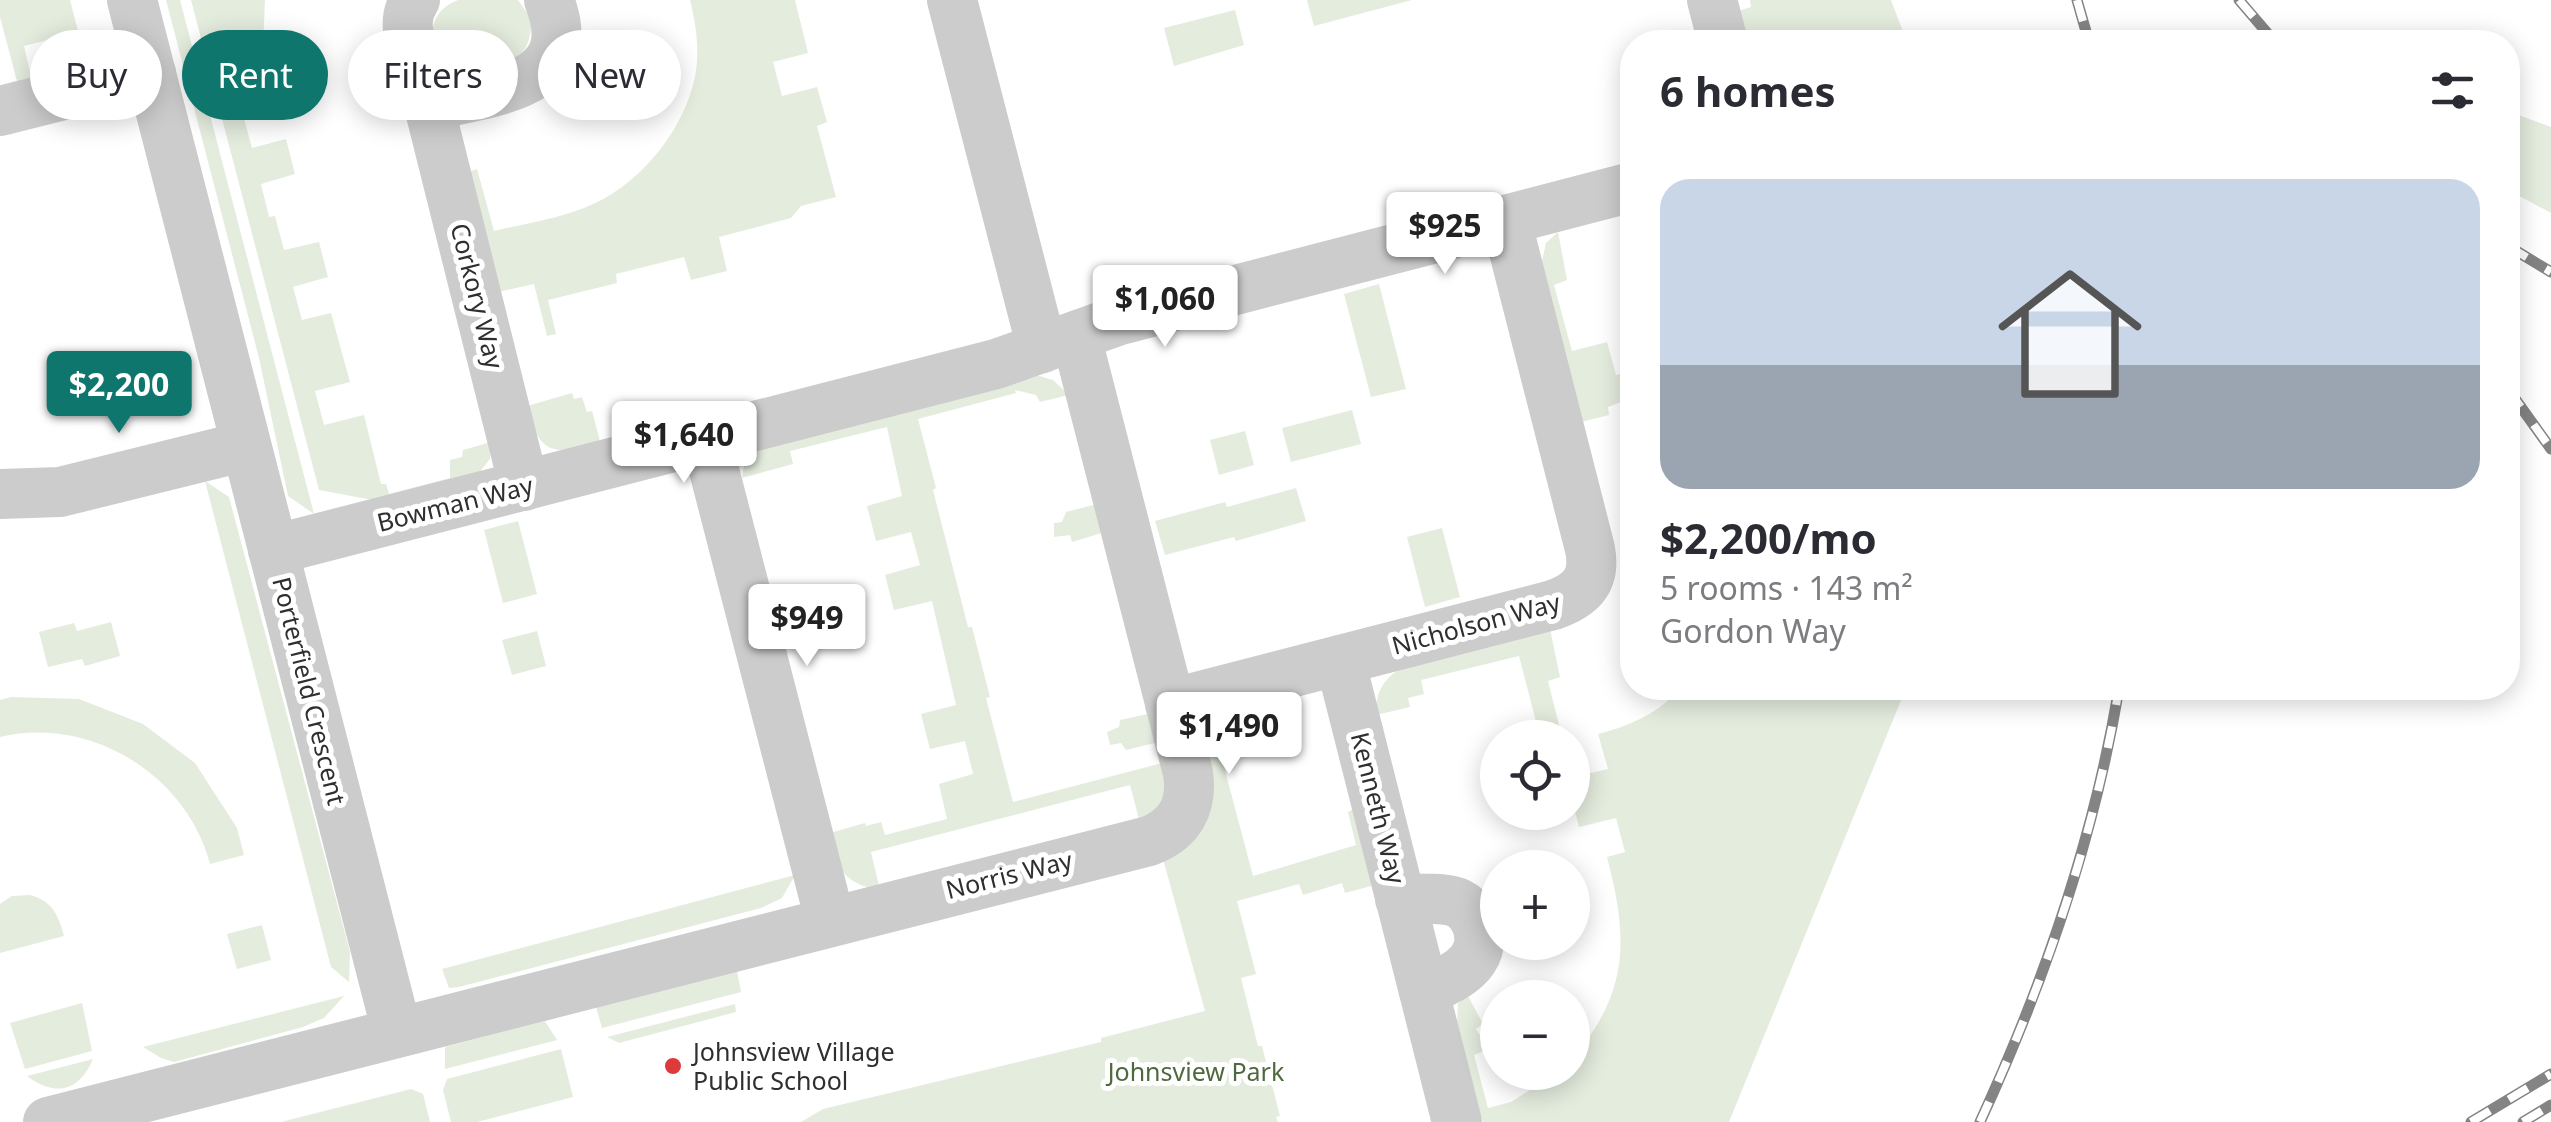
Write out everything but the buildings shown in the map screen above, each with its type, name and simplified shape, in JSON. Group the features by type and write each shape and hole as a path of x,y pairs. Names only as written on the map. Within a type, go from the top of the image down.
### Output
{"street":[{"name":"Porterfield Crescent","path":"132,0 140,30"},
{"name":"Corkory Way","path":"407,30 407,16 414,0"},
{"path":"518,84 544,70 551,61 556,41 555,20 548,0"},
{"path":"952,0 1059,342"},
{"path":"1712,0 1720,30"},
{"path":"0,111 30,103"},
{"name":"Porterfield Crescent","path":"162,116 397,1032"},
{"name":"Corkory Way","path":"432,120 524,486"},
{"name":"Bowman Way","path":"273,550 996,364 1120,320 1620,190"},
{"name":"Nicholson Way","path":"1170,704 1554,605 1588,583 1590,549 1506,220"},
{"name":"Norris Way","path":"397,1032 1149,841 1168,831 1184,815 1190,793 1188,773 1170,704 1059,342"},
{"path":"706,439 830,920"},
{"path":"0,494 60,492 246,446"},
{"name":"Kenneth Way","path":"1340,660 1457,1122"},
{"name":"Kenneth Way","path":"1400,899 1455,902 1468,910 1478,930 1477,952 1470,966 1424,991"},
{"path":"48,1122 397,1032"}],"green space":[{"path":"0,0 70,0 78,30 30,30 30,44 24,46 30,82 18,85 0,17"},
{"path":"166,0 180,0 188,30 182,30 182,62"},
{"path":"191,0 265,0 264,30 199,30"},
{"path":"459,0 518,0 532,20 530,37 518,55 518,30 432,30 446,7"},
{"path":"690,0 795,0 808,53 773,62 782,96 817,87 827,122 817,126 836,197 801,206 791,218 719,237 727,271 691,280 684,257 616,274 617,283 548,300 556,334 547,336 534,284 498,292 468,172 477,169 494,231 573,212 622,187 655,156 681,120 695,77 696,28"},
{"path":"1307,0 1412,0 1314,26"},
{"path":"1750,0 1891,0 1902,30 1743,30 1738,11 1751,7"},
{"path":"1235,10 1244,45 1174,66 1164,28"},
{"path":"2520,115 2551,127 2551,213 2520,196"},
{"path":"197,120 211,120 314,514 288,496 259,358"},
{"path":"222,120 244,120 252,148 286,139 295,174 261,184 269,217 275,216 284,250 319,242 328,277 293,287 302,320 331,313 350,382 315,391 324,425 364,415 381,484 386,484 389,494 450,478 450,460 462,457 463,450 491,442 490,459 479,473 378,501 319,490"},
{"path":"1558,232 1567,280 1554,285 1572,351 1607,342 1616,375 1620,374 1620,402 1608,407 1609,415 1581,422 1542,261 1546,243"},
{"path":"1379,284 1406,389 1371,397 1344,294"},
{"path":"1036,375 1053,380 1069,395 1040,402 1036,395 1015,390 1016,393 918,419 1013,802 1166,762 1164,806 1140,823 1130,785 871,852 880,890 867,887 843,872 830,833 881,822 885,835 947,819 939,784 973,774 965,741 930,749 921,714 956,705 932,601 894,610 885,575 920,565 911,532 876,541 867,506 902,496 887,427 790,451 793,464 742,478 744,468 751,456 764,447"},
{"path":"572,393 574,399 582,397 587,412 592,411 601,445 560,450 543,443 537,435 527,406"},
{"path":"1352,410 1361,444 1291,462 1282,428"},
{"path":"1245,431 1254,465 1219,475 1210,440"},
{"path":"205,481 229,497 350,952 349,982 331,967"},
{"path":"1296,488 1306,521 1236,541 1234,537 1165,555 1155,521"},
{"path":"1097,504 1105,532 1072,542 1070,535 1054,537 1054,523 1062,522 1066,512"},
{"path":"518,521 537,594 503,603 484,530"},
{"path":"1442,528 1460,597 1425,607 1407,537"},
{"path":"111,622 120,656 85,666 82,659 48,667 39,632 74,623 77,631"},
{"path":"1550,629 1560,677 1548,681 1558,720 1536,720 1519,656 1421,680 1424,694 1408,698 1410,707 1376,715 1383,685 1406,666"},
{"path":"537,631 546,666 512,675 502,640"},
{"path":"79,699 143,724 195,763 237,828 244,855 210,864 198,832 180,804 157,779 100,744 68,735 34,732 0,737 0,700"},
{"path":"1668,700 1901,700 1729,1122 1483,1122 1457,1027 1458,1004 1467,994 1480,1018 1476,1029 1480,1053 1474,1055 1480,1090 1488,1108 1511,1102 1530,1090 1590,1090 1590,1036 1605,1009 1619,962 1619,913 1607,857 1625,852 1616,818 1590,824 1590,773 1608,769 1598,734 1643,717"},
{"path":"1152,713 1159,742 1126,750 1121,743 1110,745 1107,732 1119,727 1120,720"},
{"name":"Johnsview Park","path":"1213,725 1253,876 1356,845 1348,812 1355,808 1375,885 1345,893 1342,883 1303,895 1299,884 1237,901 1256,974 1241,978 1280,1116 1276,1117 1278,1122 801,1122 823,1109 1101,1042 1101,1038 1205,1011 1163,859 1206,753 1208,729"},
{"path":"795,875 782,898 761,908 459,987 449,988 442,969"},
{"path":"30,895 53,910 64,936 0,953 0,904 12,896"},
{"path":"262,925 271,960 237,969 227,934"},
{"path":"737,971 741,992 602,1028 596,1007"},
{"path":"344,996 324,1018 303,1027 174,1062 143,1047"},
{"path":"82,1003 92,1051 25,1069 10,1023"},
{"path":"735,1004 736,1012 619,1043 607,1037"},
{"path":"545,1021 557,1040 445,1069 445,1047"},
{"path":"561,1049 573,1097 477,1122 451,1122 443,1090 447,1079"},
{"path":"93,1059 81,1079 65,1088 47,1087 27,1076"},
{"path":"411,1089 423,1094 430,1122 281,1122"}],"railway":[{"path":"2077,0 2086,30"},
{"path":"2239,0 2265,30"},
{"path":"2520,253 2551,272"},
{"path":"2520,406 2551,449"},
{"path":"1980,1122 2025,1017 2064,909 2096,800 2117,700"},
{"path":"2471,1122 2551,1074"},
{"path":"2523,1122 2551,1105"}],"place":[{"name":"Johnsview Village Public School","path":"673,1066"}]}
